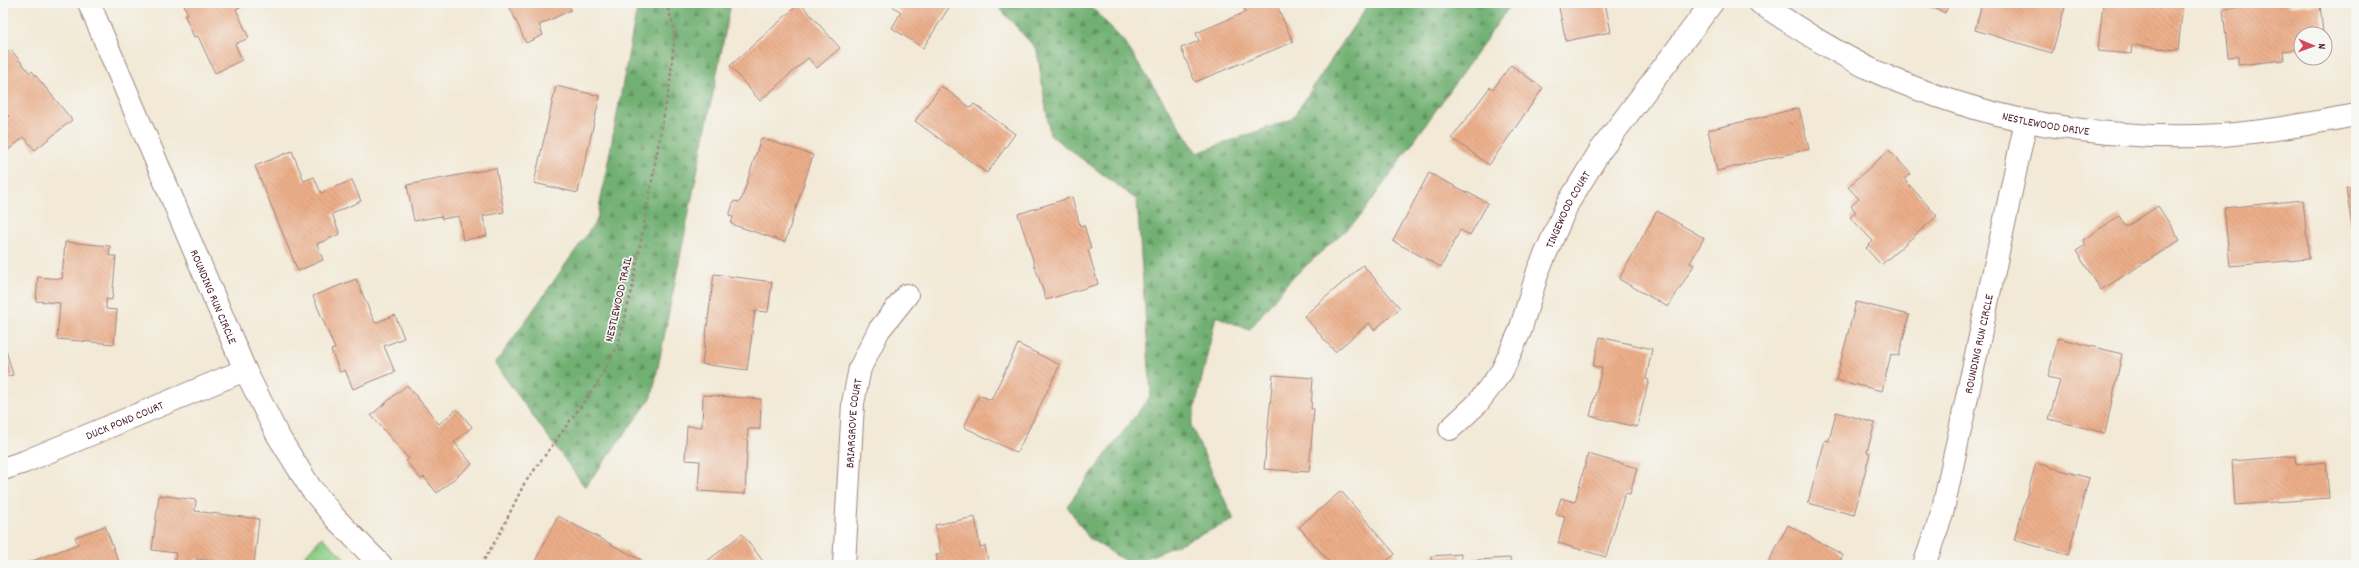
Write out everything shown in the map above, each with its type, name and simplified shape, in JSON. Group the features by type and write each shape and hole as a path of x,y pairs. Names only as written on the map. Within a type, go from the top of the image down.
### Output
{"street":[{"name":"ROUNDING RUN CIRCLE","path":"89,3 245,370 277,434 310,487 336,519 381,565"},
{"name":"TINGEWOOD COURT","path":"1450,429 1477,404 1502,371 1520,331 1544,257 1568,203 1596,158 1712,3"},
{"name":"NESTLEWOOD DRIVE","path":"1760,3 1807,34 1879,73 1953,101 2026,121 2092,133 2160,136 2223,134 2318,122 2356,115"},
{"name":"ROUNDING RUN CIRCLE","path":"1924,565 1942,514 2026,121"},
{"name":"BRIARGROVE COURT","path":"844,565 853,403 860,368 879,330 907,295"},
{"name":"DUCK POND COURT","path":"3,469 24,462 245,370"}],"path":[{"name":"NESTLEWOOD TRAIL","path":"481,565 500,533 524,484 598,384 618,345 632,289 670,82 675,31 666,3"}],"green space":[{"path":"638,3 731,3 652,397 585,487 495,364 597,220"},
{"path":"995,3 1088,3 1125,43 1197,153 1292,119 1369,3 1512,3 1360,217 1289,281 1249,330 1216,316 1191,426 1234,520 1131,565 1089,538 1067,506 1151,395 1137,200 1050,135 1037,50"},
{"path":"322,537 352,565 296,565"}],"building":[{"path":"183,3 249,3 236,9 249,38 235,44 242,60 215,73 198,36 194,37 185,16 188,14"},
{"path":"508,3 568,3 571,10 539,25 543,35 526,43"},
{"path":"800,3 840,48 817,68 808,58 760,101 730,66"},
{"path":"888,3 952,3 923,48 892,28 901,12"},
{"path":"1251,3 1276,3 1293,42 1195,82 1181,48 1199,41 1196,33 1246,12 1243,6"},
{"path":"1558,3 1605,3 1611,32 1566,41"},
{"path":"1922,3 1950,3 1945,13"},
{"path":"1982,3 2066,3 2052,53 1975,30"},
{"path":"2103,3 2183,3 2178,50 2132,45 2131,54 2098,51"},
{"path":"2289,3 2289,7 2320,4 2322,26 2293,26 2293,50 2283,51 2284,60 2238,65 2238,56 2228,57 2223,9"},
{"path":"11,50 30,73 32,71 72,120 35,150 24,137 7,151 3,146 3,120 9,116 3,109 3,57"},
{"path":"1511,65 1543,88 1489,165 1452,138 1490,87 1493,89"},
{"path":"556,86 600,96 578,193 534,183"},
{"path":"941,86 971,108 974,104 1015,134 987,173 915,121"},
{"path":"1799,108 1809,149 1717,171 1708,130"},
{"path":"761,138 813,155 785,242 731,224 733,217 729,216 734,201 739,202 742,198"},
{"path":"1889,150 1911,174 1904,179 1937,216 1881,265 1866,248 1873,241 1850,217 1856,212 1851,206 1859,199 1848,187"},
{"path":"292,151 304,181 314,177 321,193 352,180 361,201 332,214 340,234 317,244 323,260 298,271 255,166"},
{"path":"496,168 504,212 483,216 487,236 463,240 459,216 442,219 441,216 414,221 407,185"},
{"path":"1429,173 1488,203 1470,235 1460,230 1441,267 1393,241"},
{"path":"2356,186 2356,247 2355,247 2346,187"},
{"path":"1072,197 1080,226 1084,225 1091,248 1088,250 1098,284 1046,300 1018,214"},
{"path":"2303,200 2309,259 2230,266 2224,208"},
{"path":"2158,206 2180,240 2101,290 2076,251 2086,245 2083,240 2119,216 2126,227"},
{"path":"1657,211 1704,238 1690,263 1694,265 1668,307 1619,279"},
{"path":"65,242 110,246 109,256 116,256 112,300 106,299 106,309 117,310 114,344 57,339 60,303 36,301 38,277 62,279"},
{"path":"1363,265 1400,308 1374,330 1369,323 1335,352 1304,316"},
{"path":"714,274 772,282 768,312 755,311 747,370 702,364"},
{"path":"356,279 375,323 395,315 404,338 384,346 395,372 353,389 345,370 340,372 331,350 335,349 313,296"},
{"path":"1856,302 1909,315 1899,356 1891,354 1882,391 1836,380"},
{"path":"1600,337 1652,349 1646,379 1649,380 1637,427 1590,416 1602,368 1593,366"},
{"path":"2058,338 2122,354 2105,433 2049,419 2060,380 2048,377"},
{"path":"3,340 13,375 3,377"},
{"path":"1018,344 1060,365 1017,453 964,427 979,395 991,400"},
{"path":"1273,375 1313,378 1311,409 1314,409 1309,472 1264,469"},
{"path":"407,385 439,424 457,409 472,427 454,442 472,464 437,493 424,477 421,479 406,461 409,459 371,415"},
{"path":"703,395 761,399 760,429 748,429 745,494 698,491 700,461 685,460 687,426 702,427"},
{"path":"1836,412 1875,423 1867,452 1870,453 1854,515 1808,503 1825,440 1829,441"},
{"path":"1588,454 1637,468 1630,494 1625,493 1606,557 1558,543 1565,516 1556,514 1561,498 1575,502"},
{"path":"2295,456 2296,465 2326,462 2329,498 2235,505 2232,461"},
{"path":"2036,463 2089,478 2068,555 2014,540"},
{"path":"1341,491 1395,554 1382,565 1332,565 1299,527"},
{"path":"159,495 196,500 195,511 259,519 254,565 196,559 195,565 174,565 176,553 152,550"},
{"path":"558,516 641,560 639,565 533,565"},
{"path":"975,517 980,547 985,546 989,565 938,565 936,555 941,554 935,525"},
{"path":"1788,525 1843,555 1838,565 1767,565"},
{"path":"105,526 120,565 28,565 27,563 78,544 75,537"},
{"path":"742,534 766,565 702,565"},
{"path":"1461,554 1461,561 1510,558 1511,565 1432,565 1431,556"}]}
